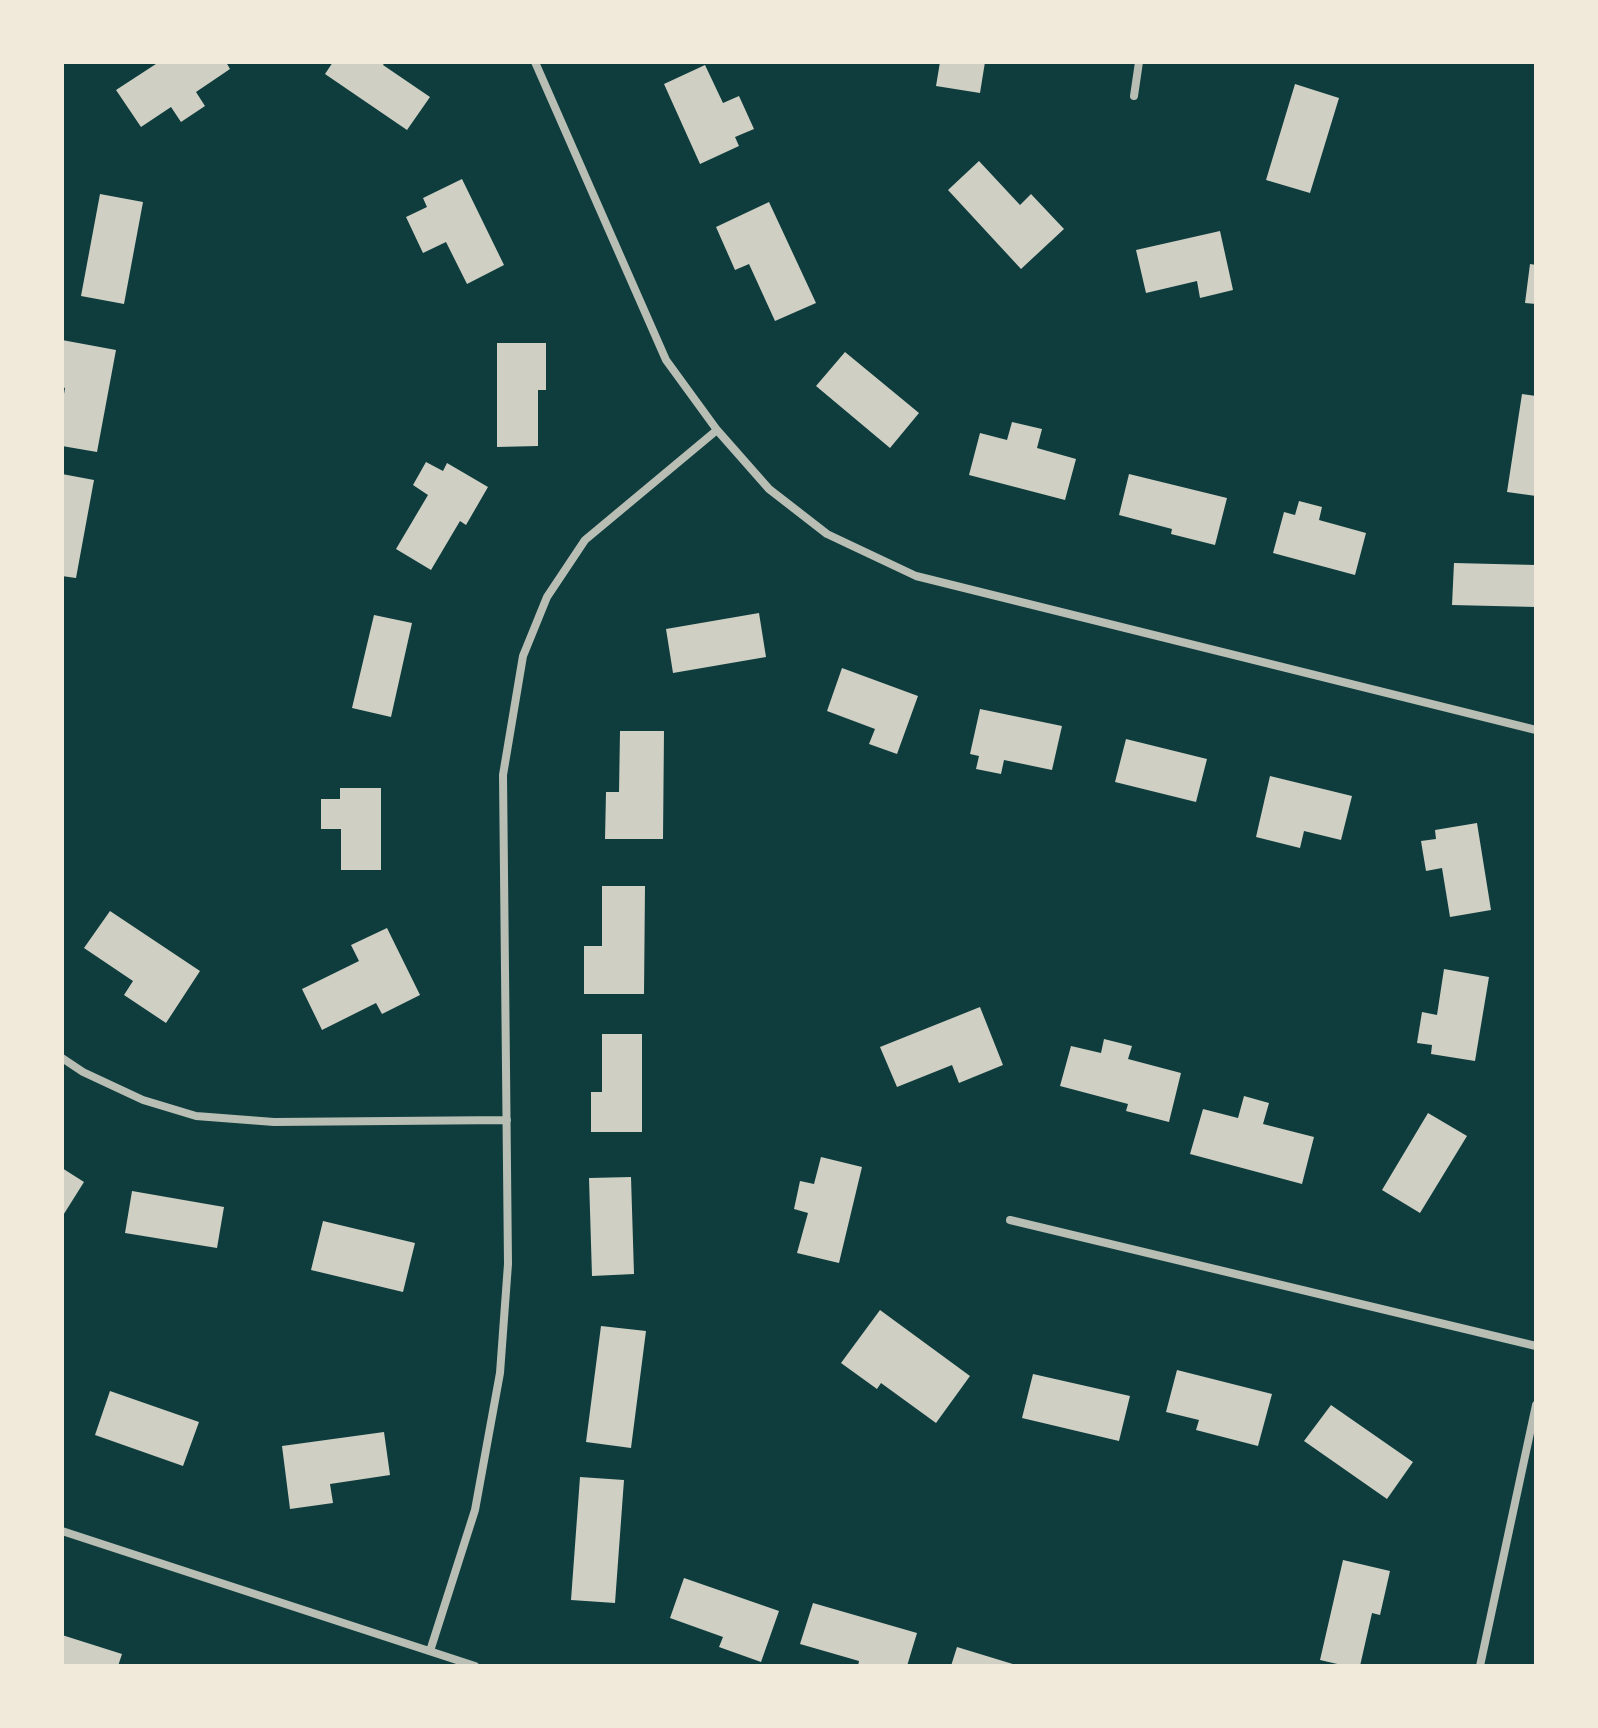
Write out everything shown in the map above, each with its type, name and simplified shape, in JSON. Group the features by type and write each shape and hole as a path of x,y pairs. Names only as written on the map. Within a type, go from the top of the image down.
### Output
{"street":[{"path":"535,62 666,360 717,430 769,489 827,534 916,576 1536,730"},
{"path":"1134,96 1139,62"},
{"path":"430,1651 475,1510 500,1373 508,1264 503,775 523,656 547,597 585,540 717,430"},
{"path":"62,1058 83,1072 143,1100 196,1116 274,1122 507,1120"},
{"path":"1010,1220 1536,1346"},
{"path":"1480,1666 1536,1405"},
{"path":"62,1531 475,1666"}],"building":[{"path":"159,62 226,62 230,69 196,92 205,106 181,122 171,107 141,127 116,90"},
{"path":"333,62 385,62 383,65 430,97 407,130 325,74"},
{"path":"940,62 985,62 980,93 936,86"},
{"path":"705,65 723,103 739,96 754,129 735,137 739,146 700,164 664,84"},
{"path":"1295,84 1339,98 1310,193 1266,180"},
{"path":"979,161 1020,205 1031,194 1064,229 1021,269 948,190"},
{"path":"462,179 504,265 467,284 446,242 423,253 406,217 427,207 423,198"},
{"path":"100,194 143,202 124,304 81,296"},
{"path":"769,202 816,303 775,321 749,264 735,270 716,227"},
{"path":"1220,231 1233,290 1200,298 1197,281 1146,293 1136,250"},
{"path":"1530,264 1536,265 1536,304 1525,303"},
{"path":"62,340 116,350 97,452 62,446 65,388 62,387"},
{"path":"497,343 546,343 546,390 538,390 538,446 497,447"},
{"path":"845,352 919,413 890,448 816,386"},
{"path":"1522,394 1536,396 1536,496 1507,492"},
{"path":"1012,422 1042,429 1037,448 1076,459 1065,500 969,475 980,433 1007,440"},
{"path":"426,462 443,471 447,463 488,487 466,525 460,521 431,570 396,549 428,495 413,485"},
{"path":"62,474 94,480 76,578 62,576"},
{"path":"1129,474 1227,498 1215,545 1171,534 1172,529 1119,515"},
{"path":"1299,501 1322,507 1319,520 1366,533 1355,575 1273,553 1284,512 1295,515"},
{"path":"1454,563 1536,565 1536,607 1452,605"},
{"path":"759,613 766,657 673,673 666,629"},
{"path":"374,615 412,623 391,717 352,708"},
{"path":"842,668 918,696 897,754 869,744 875,729 827,711"},
{"path":"980,709 1062,726 1052,770 1004,760 1001,774 976,769 979,756 970,754"},
{"path":"620,731 664,731 663,839 605,839 606,792 619,792"},
{"path":"1126,739 1207,759 1196,802 1115,782"},
{"path":"1270,776 1352,796 1341,840 1304,831 1300,848 1256,837"},
{"path":"340,788 381,788 381,870 341,870 341,829 321,829 321,799 340,799"},
{"path":"1477,823 1491,910 1450,917 1442,868 1426,871 1421,841 1436,839 1435,830"},
{"path":"602,886 645,886 644,994 584,994 584,946 602,946"},
{"path":"110,911 200,971 166,1023 124,995 133,981 84,948"},
{"path":"387,928 420,995 382,1014 376,1003 322,1030 302,989 359,961 351,945"},
{"path":"1444,969 1489,977 1475,1061 1431,1054 1432,1045 1417,1043 1422,1012 1437,1015"},
{"path":"980,1007 1003,1065 959,1083 952,1065 897,1087 880,1047"},
{"path":"602,1034 642,1034 642,1132 591,1132 591,1092 602,1092"},
{"path":"1104,1039 1132,1046 1128,1059 1181,1073 1169,1122 1126,1111 1128,1104 1060,1086 1071,1046 1101,1053"},
{"path":"1244,1096 1269,1103 1263,1124 1314,1137 1302,1184 1190,1154 1203,1109 1238,1118"},
{"path":"1428,1113 1467,1136 1420,1213 1382,1190"},
{"path":"821,1157 862,1167 839,1263 797,1253 808,1213 794,1209 800,1181 814,1184"},
{"path":"62,1168 84,1182 62,1217"},
{"path":"631,1177 634,1274 592,1276 589,1178"},
{"path":"132,1191 224,1207 217,1248 125,1233"},
{"path":"323,1221 415,1243 403,1292 311,1270"},
{"path":"880,1310 970,1376 936,1423 881,1383 877,1389 841,1363"},
{"path":"601,1326 646,1331 631,1448 586,1442"},
{"path":"1177,1370 1272,1394 1258,1446 1196,1430 1199,1420 1166,1412"},
{"path":"1033,1374 1130,1396 1119,1441 1022,1418"},
{"path":"110,1391 199,1422 183,1466 95,1435"},
{"path":"1331,1405 1413,1462 1387,1499 1304,1441"},
{"path":"384,1432 390,1475 330,1484 333,1503 290,1509 282,1446"},
{"path":"580,1477 624,1480 615,1603 571,1600"},
{"path":"1343,1560 1390,1571 1380,1615 1372,1613 1360,1666 1320,1660"},
{"path":"684,1578 779,1611 761,1662 719,1647 723,1637 670,1618"},
{"path":"813,1603 917,1633 907,1666 858,1666 859,1661 800,1644"},
{"path":"62,1635 122,1654 118,1666 62,1666"},
{"path":"957,1647 1016,1665 1016,1666 951,1666"}]}
